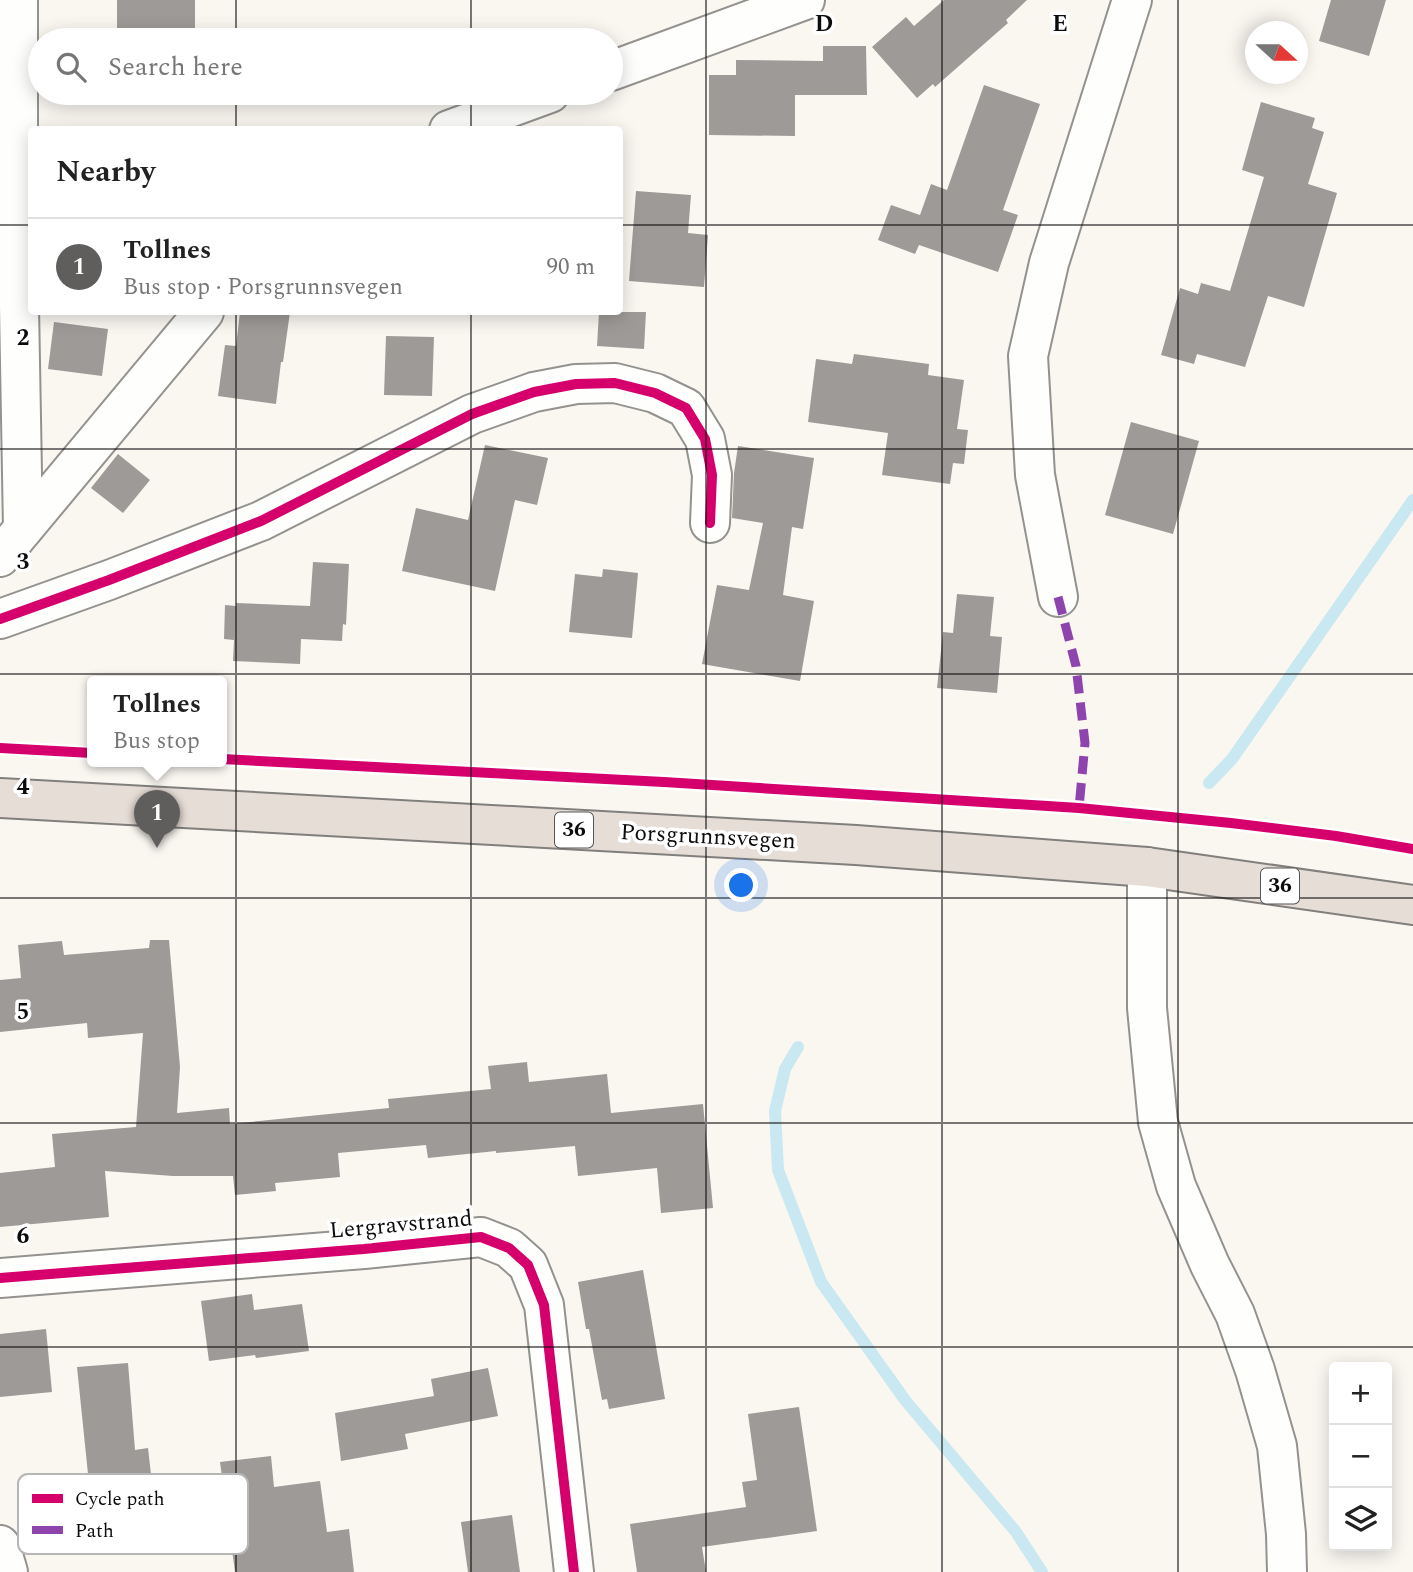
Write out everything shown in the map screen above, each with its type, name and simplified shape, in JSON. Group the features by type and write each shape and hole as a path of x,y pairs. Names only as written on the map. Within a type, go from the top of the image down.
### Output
{"highway":[{"name":"Porsgrunnsvegen","path":"0,798 856,845 1147,866 1413,905"}],"street":[{"path":"12,543 18,251 18,0"},
{"path":"623,67 805,0"},
{"path":"1058,597 1035,475 1028,356 1049,263 1132,0"},
{"path":"460,126 517,105"},
{"path":"12,543 202,315"},
{"path":"0,619 261,521 472,414 534,392 576,384 615,383 655,393 686,408 705,439 712,475 710,523"},
{"path":"1147,866 1147,1008 1158,1122 1175,1186 1235,1314 1277,1446 1287,1572"},
{"name":"Lergravstrand","path":"0,1279 481,1237 509,1248 528,1265 544,1304 575,1572"},
{"path":"0,1545 8,1572"}],"building":[{"path":"117,0 195,0 195,28 117,28"},
{"path":"944,0 1027,0 1006,20 1008,23 935,87 933,84 917,98 872,47 906,17 914,26"},
{"path":"1331,0 1386,0 1369,56 1319,41"},
{"path":"823,46 866,46 867,95 795,95 795,136 709,135 709,75 736,75 736,60 823,61"},
{"path":"984,85 1040,104 1003,210 1018,215 998,272 919,245 915,254 878,240 891,205 920,215 931,184 947,190"},
{"path":"1261,102 1315,118 1312,128 1324,132 1308,184 1337,193 1304,307 1268,296 1245,367 1197,354 1194,364 1161,355 1180,288 1198,294 1201,283 1230,291 1264,177 1242,170"},
{"path":"636,191 691,195 688,233 708,235 704,287 629,281"},
{"path":"646,312 644,349 597,346 599,315"},
{"path":"240,315 290,315 276,404 218,396 225,345 236,346"},
{"path":"54,322 108,329 102,376 48,369"},
{"path":"386,336 434,337 432,396 384,395"},
{"path":"854,354 929,364 928,375 964,380 957,429 968,430 964,464 953,463 950,484 882,475 888,433 808,422 816,359 852,364"},
{"path":"1131,422 1199,441 1173,534 1105,515"},
{"path":"485,445 548,458 537,505 515,500 495,591 402,571 416,508 468,520"},
{"path":"738,446 814,458 803,529 792,527 783,595 814,601 800,681 702,664 717,585 749,590 763,523 732,518"},
{"path":"118,454 150,480 123,513 91,488"},
{"path":"313,562 349,564 346,625 343,624 342,641 301,639 300,664 233,661 234,640 224,639 225,605 236,606 236,603 310,606"},
{"path":"603,569 638,573 632,638 569,632 575,574 602,577"},
{"path":"957,594 994,597 990,636 1002,637 997,693 937,688 943,632 953,633"},
{"path":"150,940 169,940 180,1067 177,1113 229,1108 230,1124 389,1108 388,1099 491,1089 488,1066 527,1062 529,1082 607,1074 611,1113 703,1104 713,1208 661,1213 657,1168 578,1176 575,1146 428,1158 426,1145 338,1153 340,1177 275,1183 276,1191 235,1195 233,1176 173,1176 105,1171 109,1217 0,1227 0,1173 55,1167 52,1134 136,1127 143,1033 88,1038 87,1023 0,1032 0,980 21,978 18,945 62,941 64,955 149,948"},
{"path":"643,1270 665,1399 609,1409 607,1399 602,1400 578,1282"},
{"path":"252,1294 254,1310 302,1304 309,1351 209,1361 201,1301"},
{"path":"46,1329 52,1392 0,1397 0,1334"},
{"path":"128,1363 135,1450 148,1448 151,1474 88,1474 77,1367"},
{"path":"488,1368 498,1416 405,1434 408,1449 341,1461 335,1413 434,1396 431,1379"},
{"path":"799,1407 817,1531 702,1547 706,1572 637,1572 630,1524 746,1507 742,1482 757,1480 748,1414"},
{"path":"271,1456 274,1487 320,1481 327,1532 349,1529 354,1572 235,1572 233,1554 248,1554 248,1474 222,1474 220,1462"},
{"path":"512,1515 520,1572 468,1572 461,1522"}],"waterway":[{"path":"1209,783 1232,759 1413,500"},
{"path":"798,1047 785,1069 775,1111 778,1170 821,1282 905,1400 1016,1532 1042,1572"}],"marked path":[{"path":"1058,597 1076,666 1085,743 1079,808"}],"cycle path":[{"path":"0,619 261,521 472,414 534,392 576,384 615,383 655,393 686,408 705,439 712,475 710,523"},
{"path":"0,748 87,753"},
{"path":"227,759 664,782 1079,808 1231,823 1413,849"},
{"path":"0,1278 481,1237 509,1248 528,1265 544,1305 574,1572"}],"place":[{"name":"Tollnes","path":"157,848"}]}
